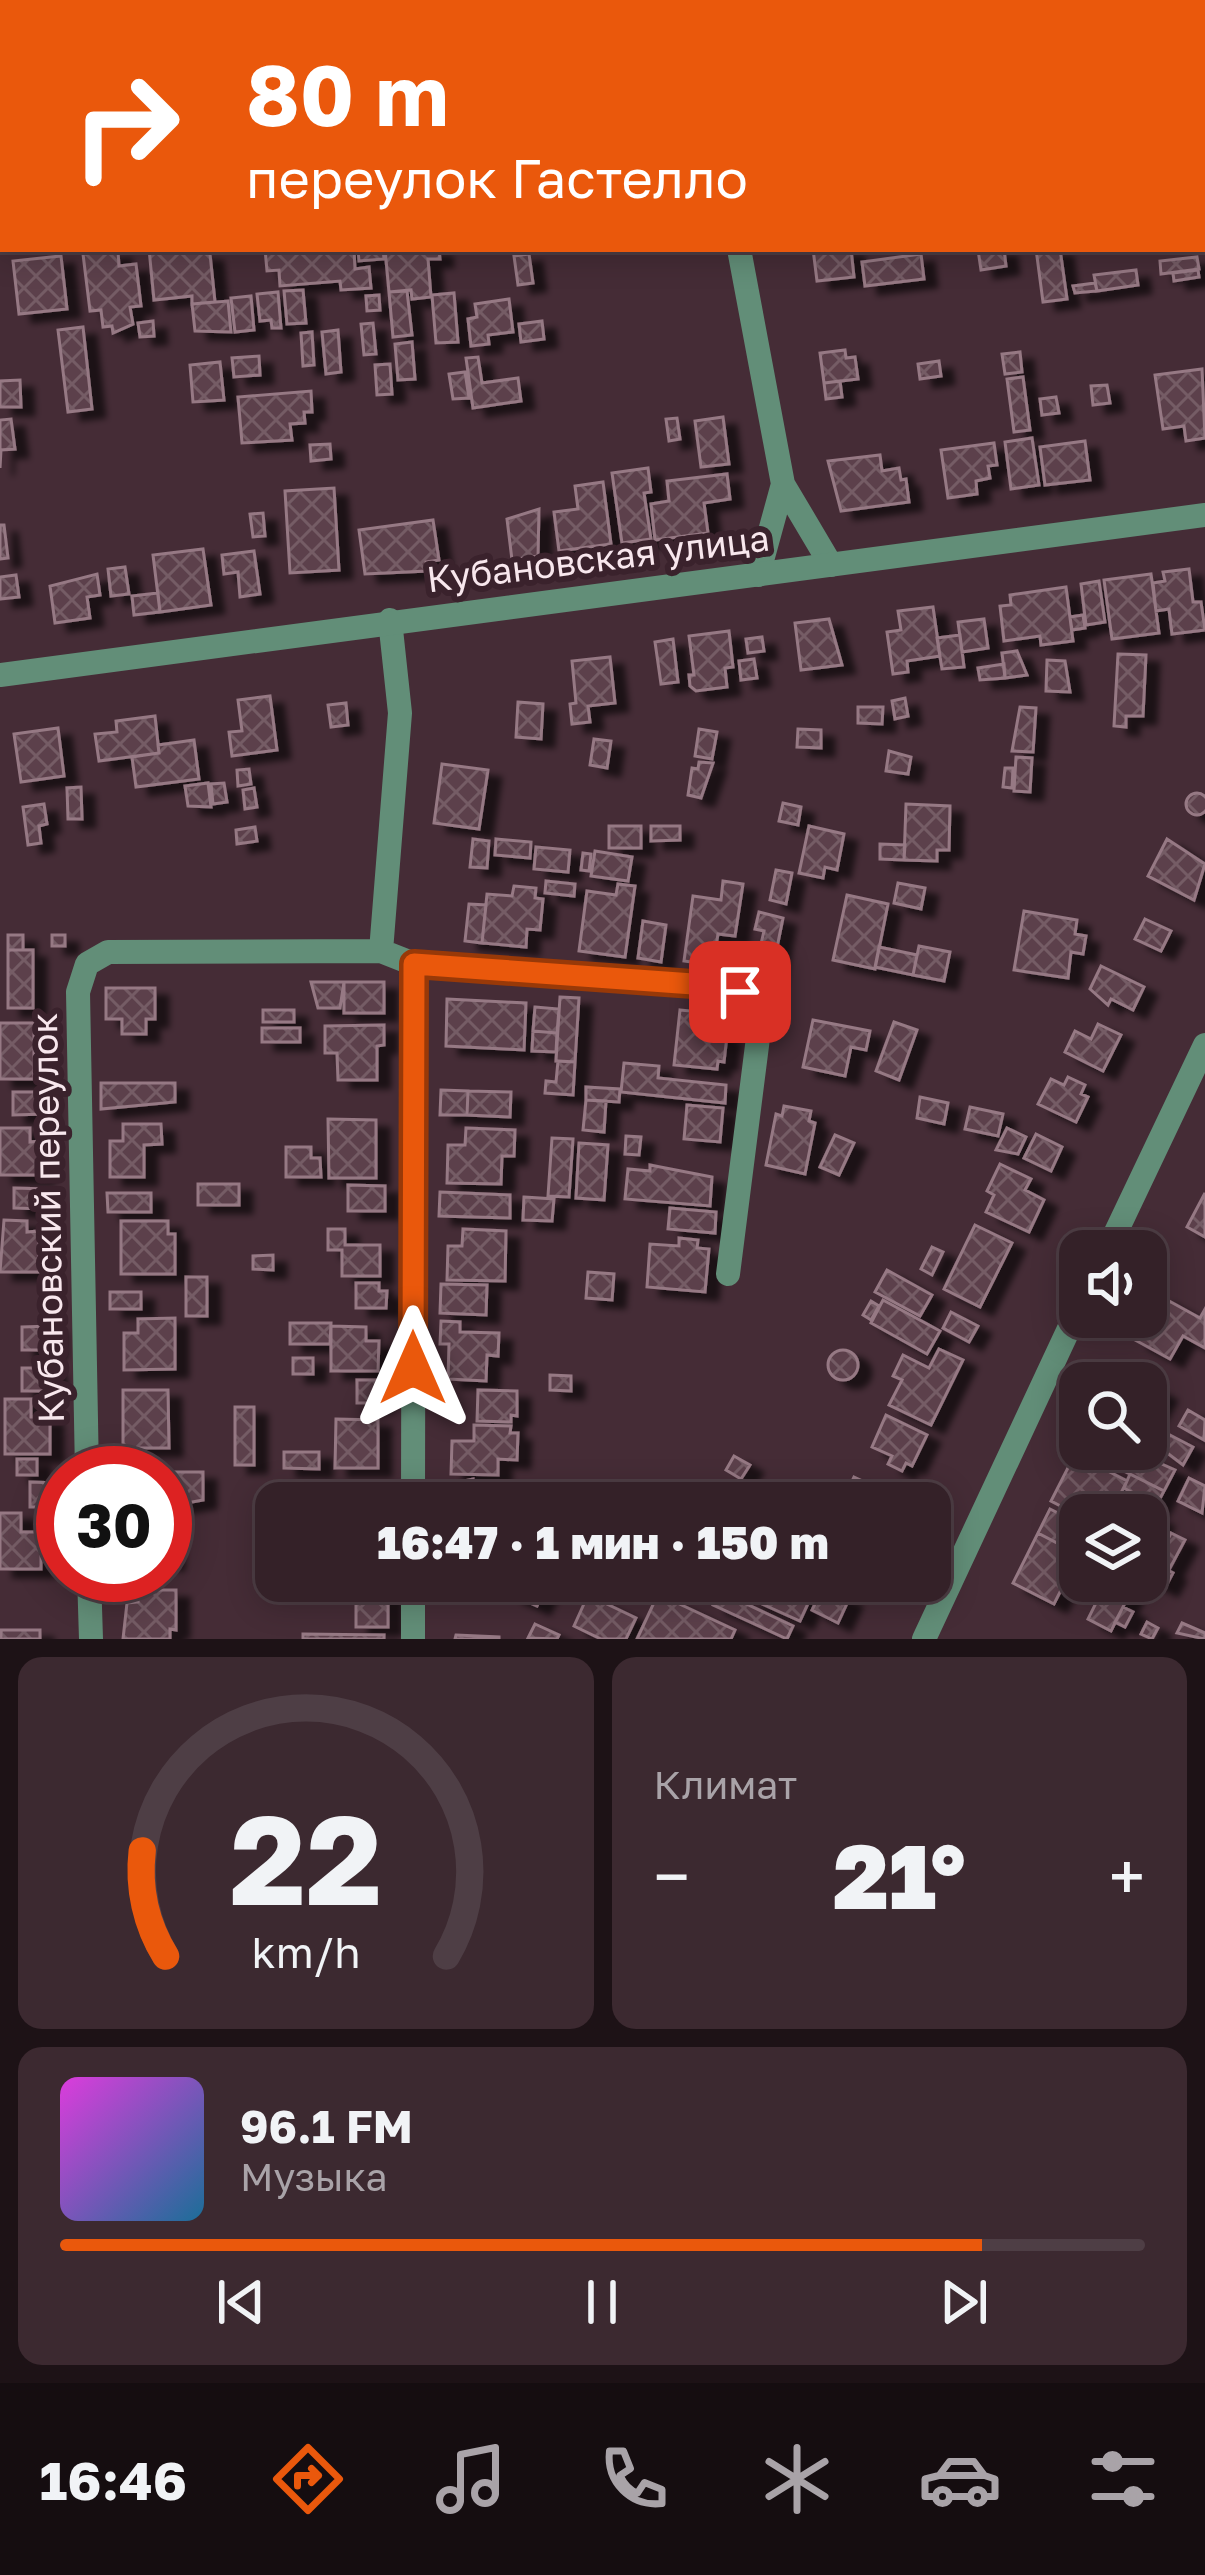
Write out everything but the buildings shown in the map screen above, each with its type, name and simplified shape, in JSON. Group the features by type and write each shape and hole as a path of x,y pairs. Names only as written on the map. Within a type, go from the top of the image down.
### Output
{"street":[{"path":"740,252 783,484 830,566"},
{"path":"758,575 783,484"},
{"name":"Кубановская улица","path":"0,675 1205,515"},
{"path":"390,620 400,712 381,951 414,964 721,986 740,992 754,1006 760,1022 728,1274"},
{"name":"Кубановский переулок","path":"86,1446 78,992 87,964 108,952 381,951"},
{"path":"413,1482 414,964"},
{"path":"1117,1230 1205,1045"},
{"path":"924,1639 1065,1338"},
{"path":"90,1602 91,1639"},
{"path":"412,1639 413,1602"}],"route":[{"path":"413,1368 414,964 721,986 740,992"}]}
